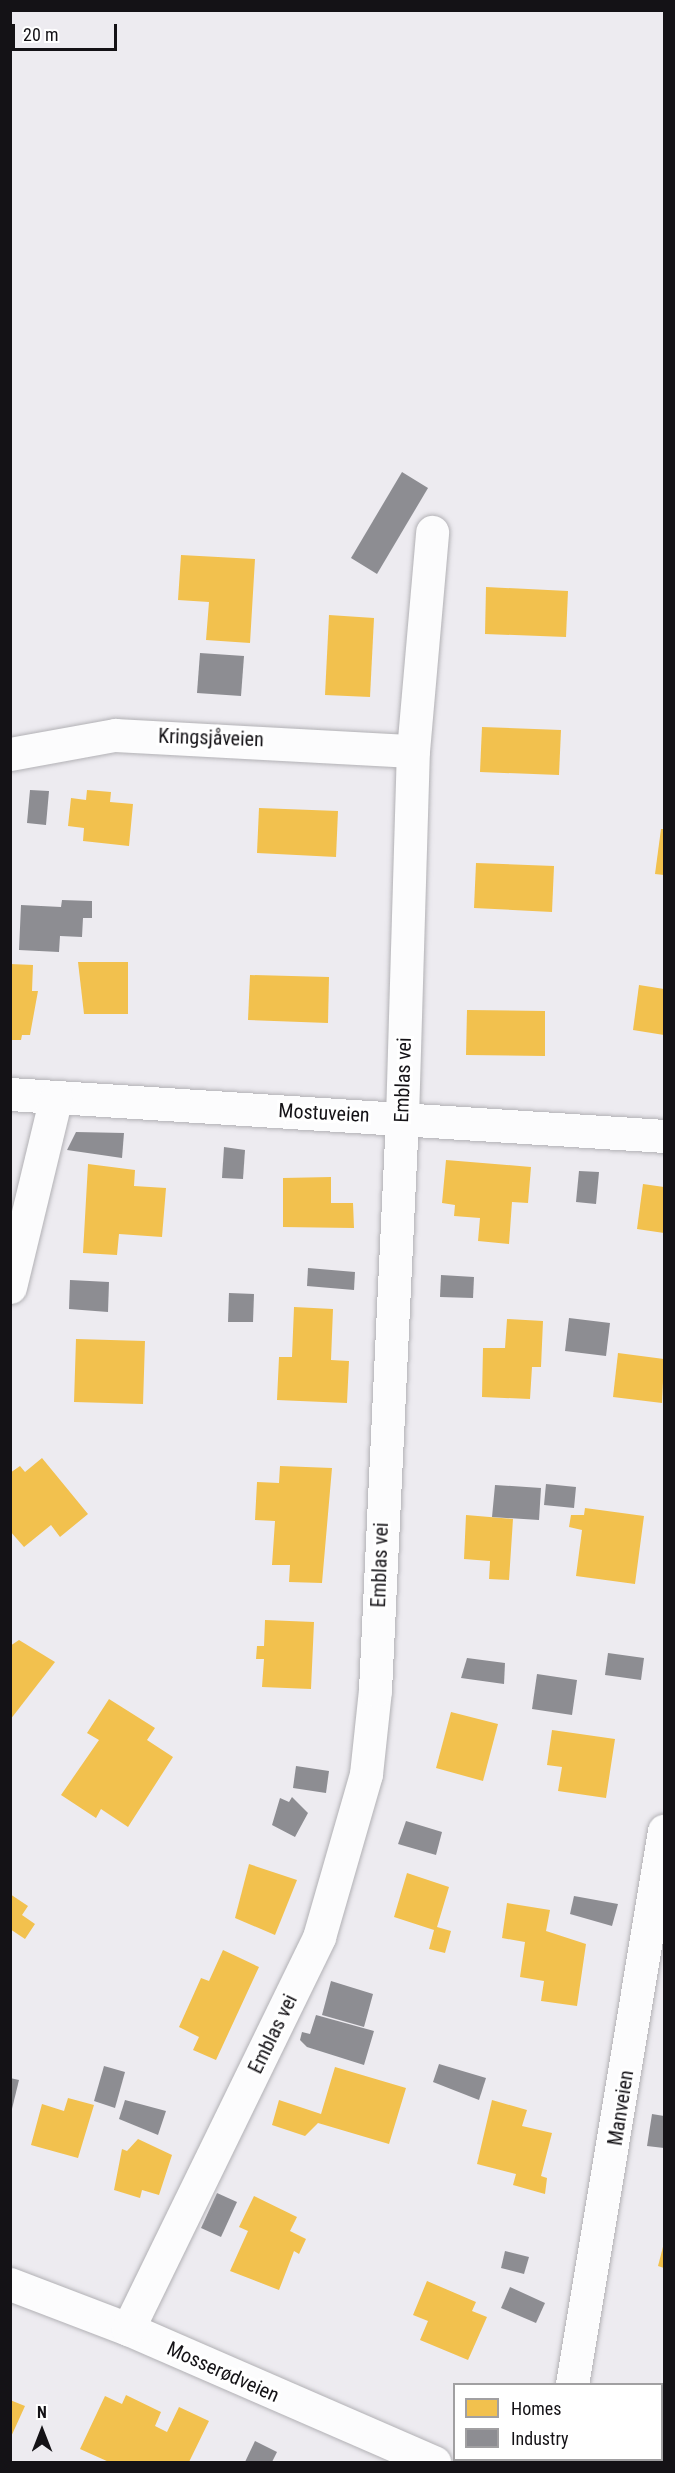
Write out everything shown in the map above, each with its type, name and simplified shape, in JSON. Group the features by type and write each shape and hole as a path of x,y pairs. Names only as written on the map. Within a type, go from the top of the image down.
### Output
{"street":[{"name":"Emblas vei","path":"128,2329 315,1948 354,1827 375,1690 402,1118 412,751 432,532"},
{"name":"Kringsjåveien","path":"10,754 115,735 412,751"},
{"name":"Mostuveien","path":"10,1094 664,1136"},
{"path":"10,1287 56,1097"},
{"name":"Manveien","path":"572,2383 664,1831"},
{"name":"Mosserødveien","path":"10,2284 128,2329 434,2463"}],"building: Homes":[{"path":"181,555 255,559 250,643 206,640 209,602 178,600"},
{"path":"486,587 568,591 566,637 485,634"},
{"path":"329,615 374,618 370,697 325,695"},
{"path":"482,727 561,730 559,775 480,772"},
{"path":"87,790 111,792 110,802 133,804 129,846 83,841 84,828 68,826 71,798 86,800"},
{"path":"259,808 338,811 336,857 257,853"},
{"path":"661,829 664,829 664,875 655,874"},
{"path":"476,863 554,866 552,912 474,908"},
{"path":"78,962 128,962 128,1014 84,1014"},
{"path":"10,964 33,965 32,991 38,991 30,1035 22,1035 21,1040 10,1040"},
{"path":"250,975 329,977 328,1023 248,1020"},
{"path":"639,985 664,989 664,1035 633,1030"},
{"path":"467,1010 545,1011 545,1056 466,1055"},
{"path":"446,1160 531,1167 528,1203 512,1202 509,1244 478,1241 480,1218 454,1216 455,1205 442,1203"},
{"path":"88,1164 135,1170 134,1186 166,1188 162,1237 119,1234 117,1255 83,1253"},
{"path":"331,1177 331,1203 353,1203 354,1228 283,1227 283,1178"},
{"path":"643,1184 664,1187 664,1233 637,1229"},
{"path":"294,1307 333,1309 331,1360 349,1361 347,1403 277,1400 279,1357 292,1357"},
{"path":"507,1319 543,1321 541,1367 532,1367 530,1399 482,1397 483,1348 505,1348"},
{"path":"76,1339 145,1341 143,1404 74,1402"},
{"path":"618,1353 664,1359 662,1403 613,1397"},
{"path":"42,1458 88,1514 60,1537 51,1525 24,1547 10,1531 10,1473 20,1466 25,1472"},
{"path":"280,1466 332,1468 322,1583 289,1582 290,1565 272,1565 275,1521 255,1520 257,1482 279,1483"},
{"path":"585,1508 644,1516 635,1584 576,1576 582,1530 569,1527 571,1515 584,1515"},
{"path":"466,1515 513,1519 509,1580 489,1579 490,1561 464,1559"},
{"path":"265,1620 314,1622 311,1689 262,1687 264,1659 256,1659 257,1646 264,1646"},
{"path":"19,1640 55,1662 10,1720 10,1646"},
{"path":"109,1699 155,1728 147,1740 173,1757 128,1827 101,1809 96,1818 61,1795 99,1740 87,1733"},
{"path":"451,1712 498,1724 483,1781 436,1768"},
{"path":"552,1730 615,1739 606,1798 558,1791 562,1767 547,1765"},
{"path":"249,1864 297,1880 275,1935 235,1918"},
{"path":"407,1873 449,1887 437,1927 451,1931 445,1953 429,1949 434,1930 394,1917"},
{"path":"10,1894 28,1906 22,1915 35,1924 25,1939 10,1929"},
{"path":"507,1903 550,1910 546,1931 586,1944 577,2006 541,2001 544,1981 520,1977 525,1942 502,1938"},
{"path":"223,1950 259,1967 216,2060 193,2050 199,2037 179,2027 201,1978 209,1981"},
{"path":"335,2067 406,2088 389,2144 318,2123 305,2136 272,2125 279,2100 321,2114"},
{"path":"68,2098 94,2105 78,2158 31,2145 42,2104 64,2111"},
{"path":"492,2100 527,2110 522,2126 552,2133 541,2176 547,2178 545,2194 513,2185 516,2174 477,2164"},
{"path":"138,2139 172,2155 159,2195 142,2190 140,2198 114,2190 122,2149 127,2151"},
{"path":"254,2196 297,2217 290,2231 306,2239 299,2254 294,2251 279,2290 230,2271 248,2231 239,2227"},
{"path":"664,2243 664,2268 658,2266"},
{"path":"427,2281 476,2302 472,2311 487,2317 468,2360 420,2340 428,2321 413,2315"},
{"path":"663,2385 664,2386 663,2441"},
{"path":"126,2395 161,2412 155,2426 167,2432 179,2407 209,2421 189,2462 109,2462 80,2449 105,2396 122,2404"},
{"path":"10,2400 25,2406 10,2439"}],"building: Industry":[{"path":"402,472 428,488 377,574 351,558"},
{"path":"200,653 244,656 241,696 197,693"},
{"path":"30,790 49,791 46,825 27,823"},
{"path":"62,900 92,901 92,918 83,918 82,937 60,936 59,952 19,950 21,905 61,907"},
{"path":"76,1132 124,1133 122,1158 67,1150"},
{"path":"224,1147 245,1150 243,1179 222,1178"},
{"path":"579,1171 599,1172 596,1204 576,1202"},
{"path":"308,1268 355,1272 354,1290 307,1286"},
{"path":"441,1275 474,1277 473,1298 440,1297"},
{"path":"70,1280 109,1282 108,1312 69,1309"},
{"path":"229,1293 254,1294 253,1322 228,1322"},
{"path":"569,1318 610,1323 606,1356 565,1351"},
{"path":"546,1484 576,1487 574,1508 544,1505"},
{"path":"495,1485 541,1488 539,1520 492,1517"},
{"path":"608,1653 644,1658 641,1680 605,1675"},
{"path":"467,1658 505,1663 504,1684 461,1678"},
{"path":"537,1674 577,1680 572,1715 532,1709"},
{"path":"296,1766 329,1771 326,1793 293,1788"},
{"path":"292,1797 308,1813 295,1837 272,1825 280,1798 289,1802"},
{"path":"406,1821 442,1832 436,1855 398,1844"},
{"path":"574,1896 618,1904 612,1926 570,1914"},
{"path":"331,1981 373,1994 364,2027 322,2015"},
{"path":"316,2015 374,2031 364,2065 307,2047 300,2040 302,2032 310,2034"},
{"path":"439,2064 486,2078 479,2100 433,2082"},
{"path":"104,2066 125,2072 115,2108 94,2101"},
{"path":"10,2078 19,2080 11,2113 10,2113"},
{"path":"125,2100 166,2111 158,2135 119,2119"},
{"path":"652,2114 664,2116 664,2148 647,2146"},
{"path":"217,2193 237,2202 221,2237 201,2228"},
{"path":"505,2251 529,2257 524,2274 501,2268"},
{"path":"510,2287 545,2303 536,2323 501,2308"},
{"path":"255,2441 277,2452 272,2462 245,2462"}]}
